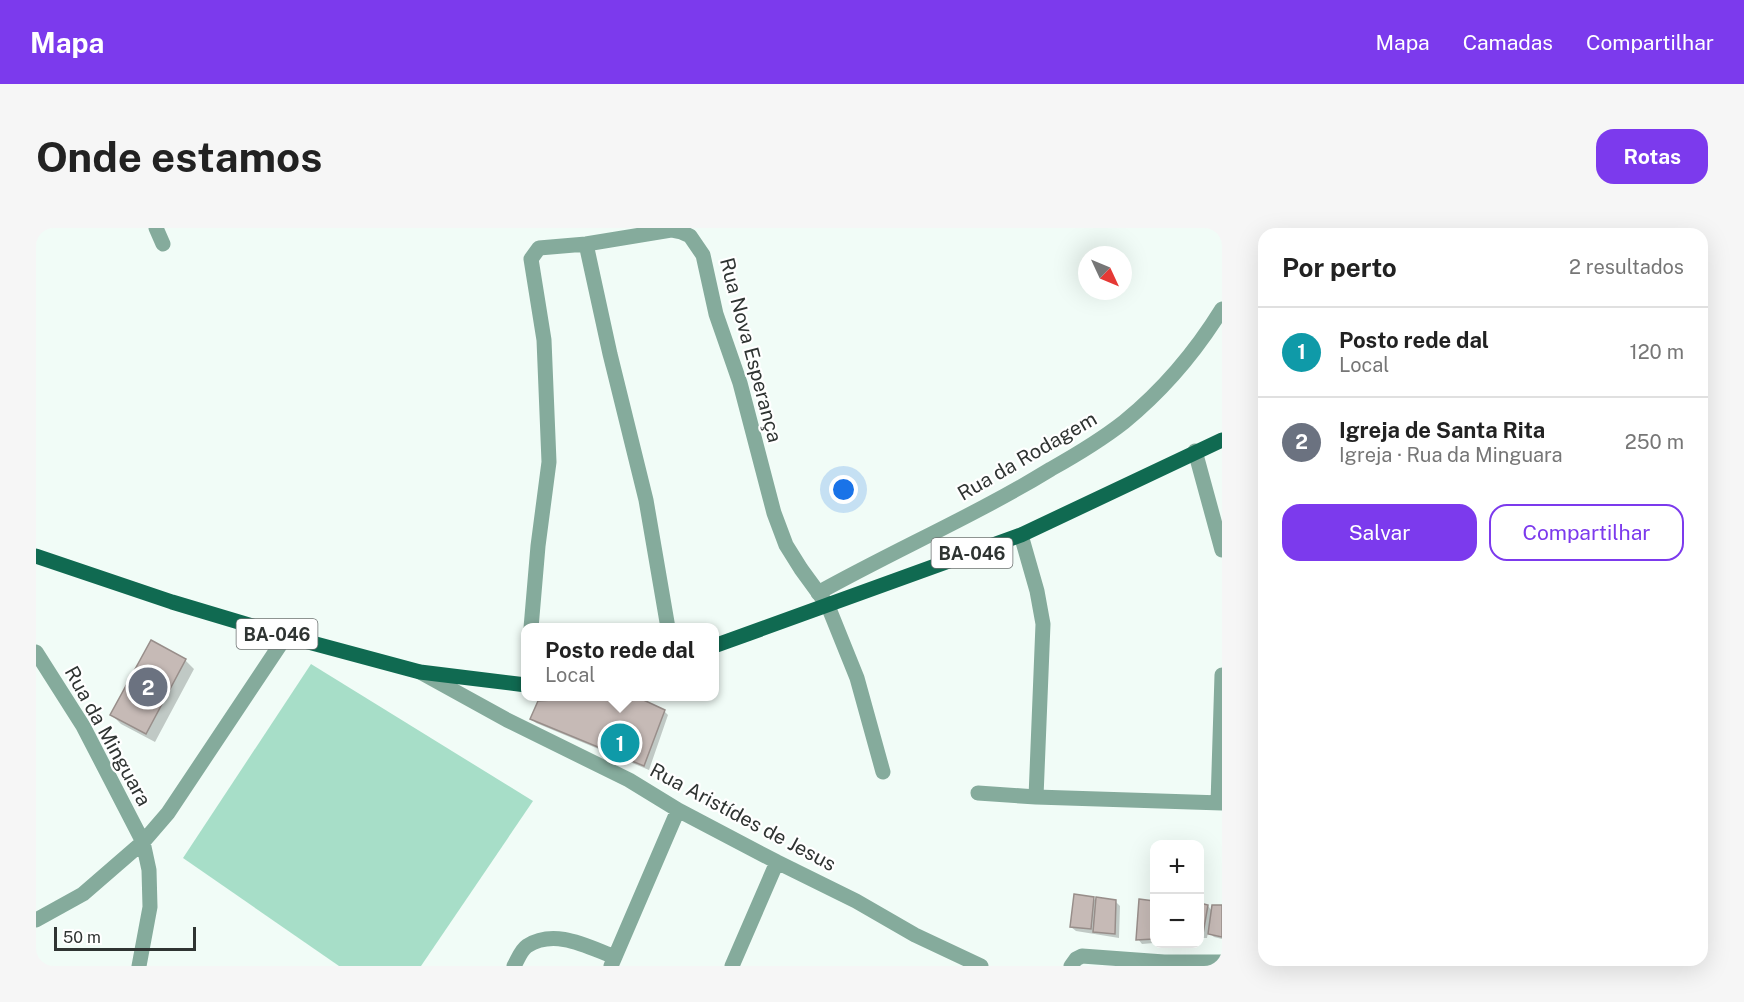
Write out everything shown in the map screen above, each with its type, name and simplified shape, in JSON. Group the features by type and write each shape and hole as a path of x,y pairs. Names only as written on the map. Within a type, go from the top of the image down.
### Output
{"main road":[{"name":"BA-046","path":"719,644 1021,535 1222,440"},
{"name":"BA-046","path":"36,556 172,602 420,672 521,685"}],"street":[{"path":"156,228 163,244"},
{"name":"Rua Nova Esperança","path":"531,623 549,462 544,340 531,265 534,253 539,248 586,244 670,230 681,232 690,236 700,249 706,263 716,314 740,383 774,513 786,545 828,606 857,678 883,772"},
{"path":"586,244 646,500 667,623"},
{"name":"Rua da Rodagem","path":"818,593 883,557 1006,497 1087,448 1124,422 1185,360 1222,309"},
{"path":"1195,451 1222,550"},
{"path":"1021,535 1037,591 1043,624 1036,797"},
{"path":"36,920 83,894 143,842 168,813 286,636"},
{"name":"Rua da Minguara","path":"36,652 83,726 143,842 149,870 150,907 139,966"},
{"name":"Rua Aristídes de Jesus","path":"420,672 507,720 629,780 678,810 856,901 915,935 981,966"},
{"path":"978,793 1220,803 1222,675"},
{"path":"514,966 523,950 528,946 546,939 560,938 578,943 613,962 678,810"},
{"path":"732,966 777,862"},
{"path":"1071,966 1076,959 1082,956 1160,964 1222,962"}],"green space":[{"path":"311,664 533,801 421,966 339,966 183,858"}],"building":[{"path":"151,640 186,659 146,734 110,715"},
{"path":"538,701 646,701 665,710 644,766 530,719"},
{"path":"1074,894 1094,897 1091,929 1070,927"},
{"path":"1096,897 1116,900 1115,934 1093,932"},
{"path":"1139,899 1150,900 1150,939 1136,940"},
{"path":"1204,904 1208,905 1204,928"},
{"path":"1212,905 1222,905 1222,937 1208,934"}],"place":[{"name":"Igreja de Santa Rita","path":"148,687"},
{"name":"Posto rede dal","path":"620,743"}]}
